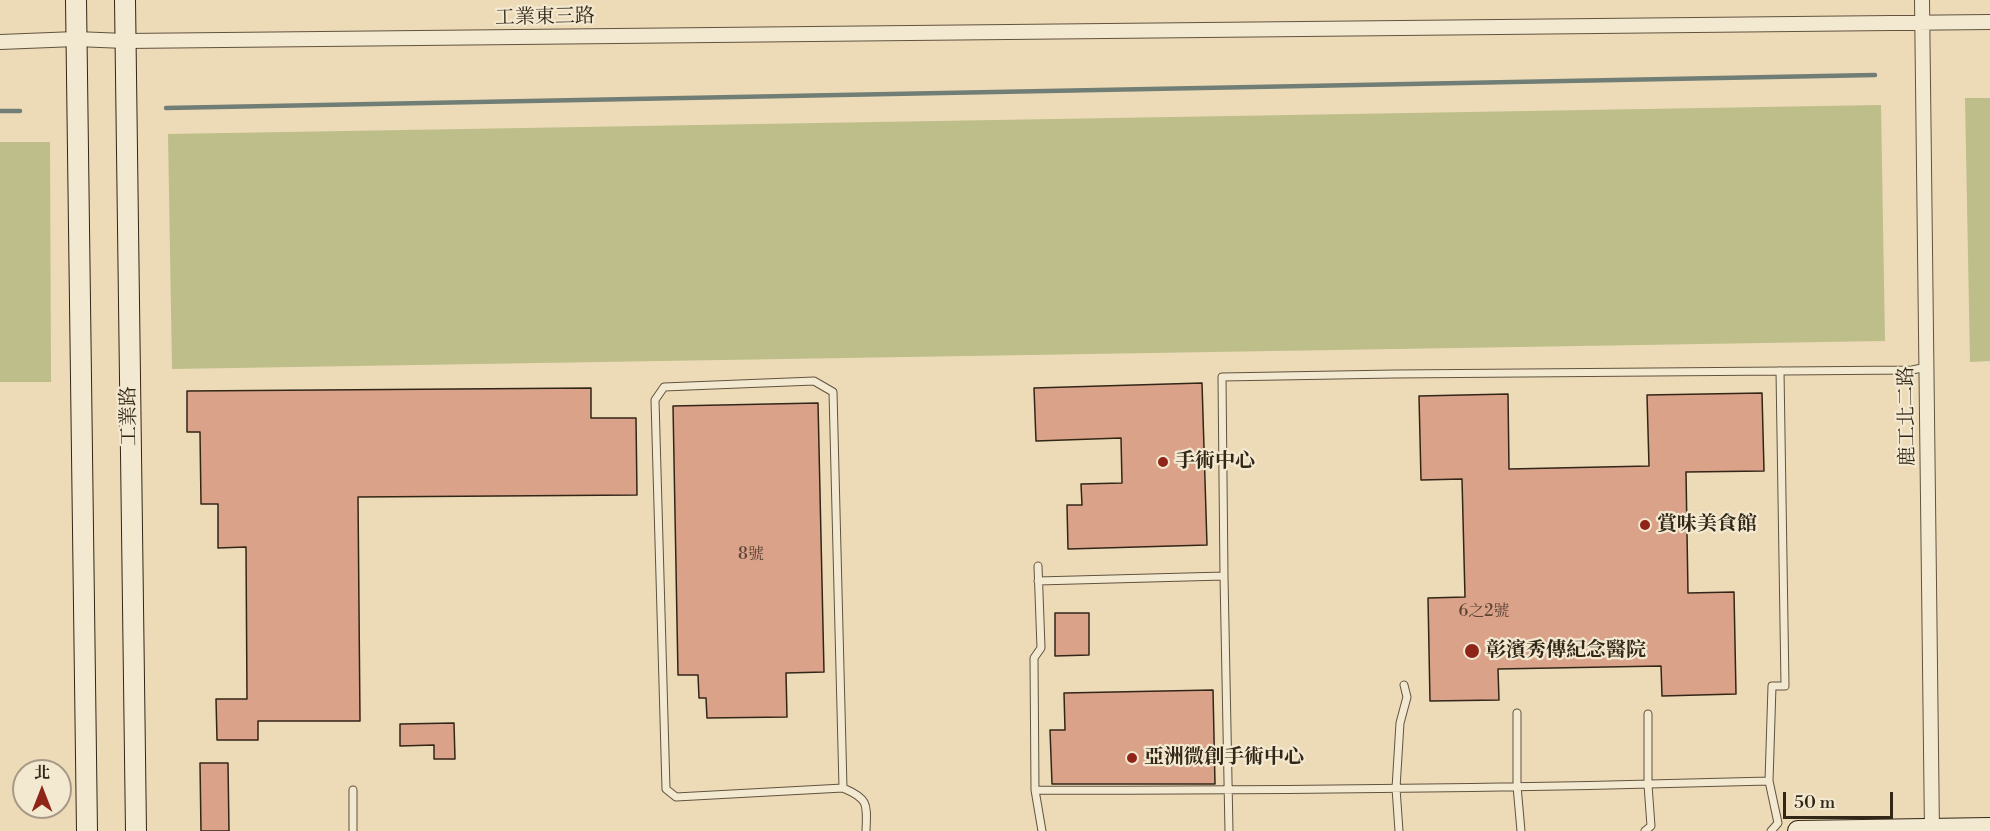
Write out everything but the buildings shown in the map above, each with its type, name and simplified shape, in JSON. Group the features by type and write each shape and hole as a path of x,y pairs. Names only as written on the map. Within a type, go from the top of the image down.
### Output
{"street":[{"path":"76,0 87,831"},
{"name":"工業路","path":"125,0 136,831"},
{"name":"鹿工北二路","path":"1922,0 1932,829"},
{"name":"工業東三路","path":"0,42 76,39 125,41 1990,22"},
{"path":"1798,831 1990,828"}],"lane":[{"path":"1229,831 1221,377 1912,370 1927,368"},
{"path":"1771,831 1778,823 1769,781 1772,686 1785,686 1780,371"},
{"path":"843,788 833,392 814,381 664,387 655,400 666,789 675,797 843,788 860,795 864,800 867,812 866,831"},
{"path":"1038,566 1041,648 1034,658 1035,790 1042,831"},
{"path":"1038,581 1224,576"},
{"path":"1399,831 1396,788 1400,723 1407,697 1404,685"},
{"path":"1517,713 1517,786 1521,831"},
{"path":"1645,831 1651,826 1648,784 1648,714"},
{"path":"1035,790 1396,788 1769,781"},
{"path":"352,831 353,790"}],"green space":[{"path":"1965,98 1990,98 1990,361 1970,362"},
{"path":"1881,105 1885,341 172,369 168,134"},
{"path":"0,142 50,142 51,382 0,382"}],"waterway":[{"path":"166,108 1875,75"},
{"path":"0,111 20,111"}],"place":[{"name":"手術中心","path":"1163,462"},
{"name":"賞味美食館","path":"1645,525"},
{"name":"彰濱秀傳紀念醫院","path":"1472,651"},
{"name":"亞洲微創手術中心","path":"1132,758"}]}
